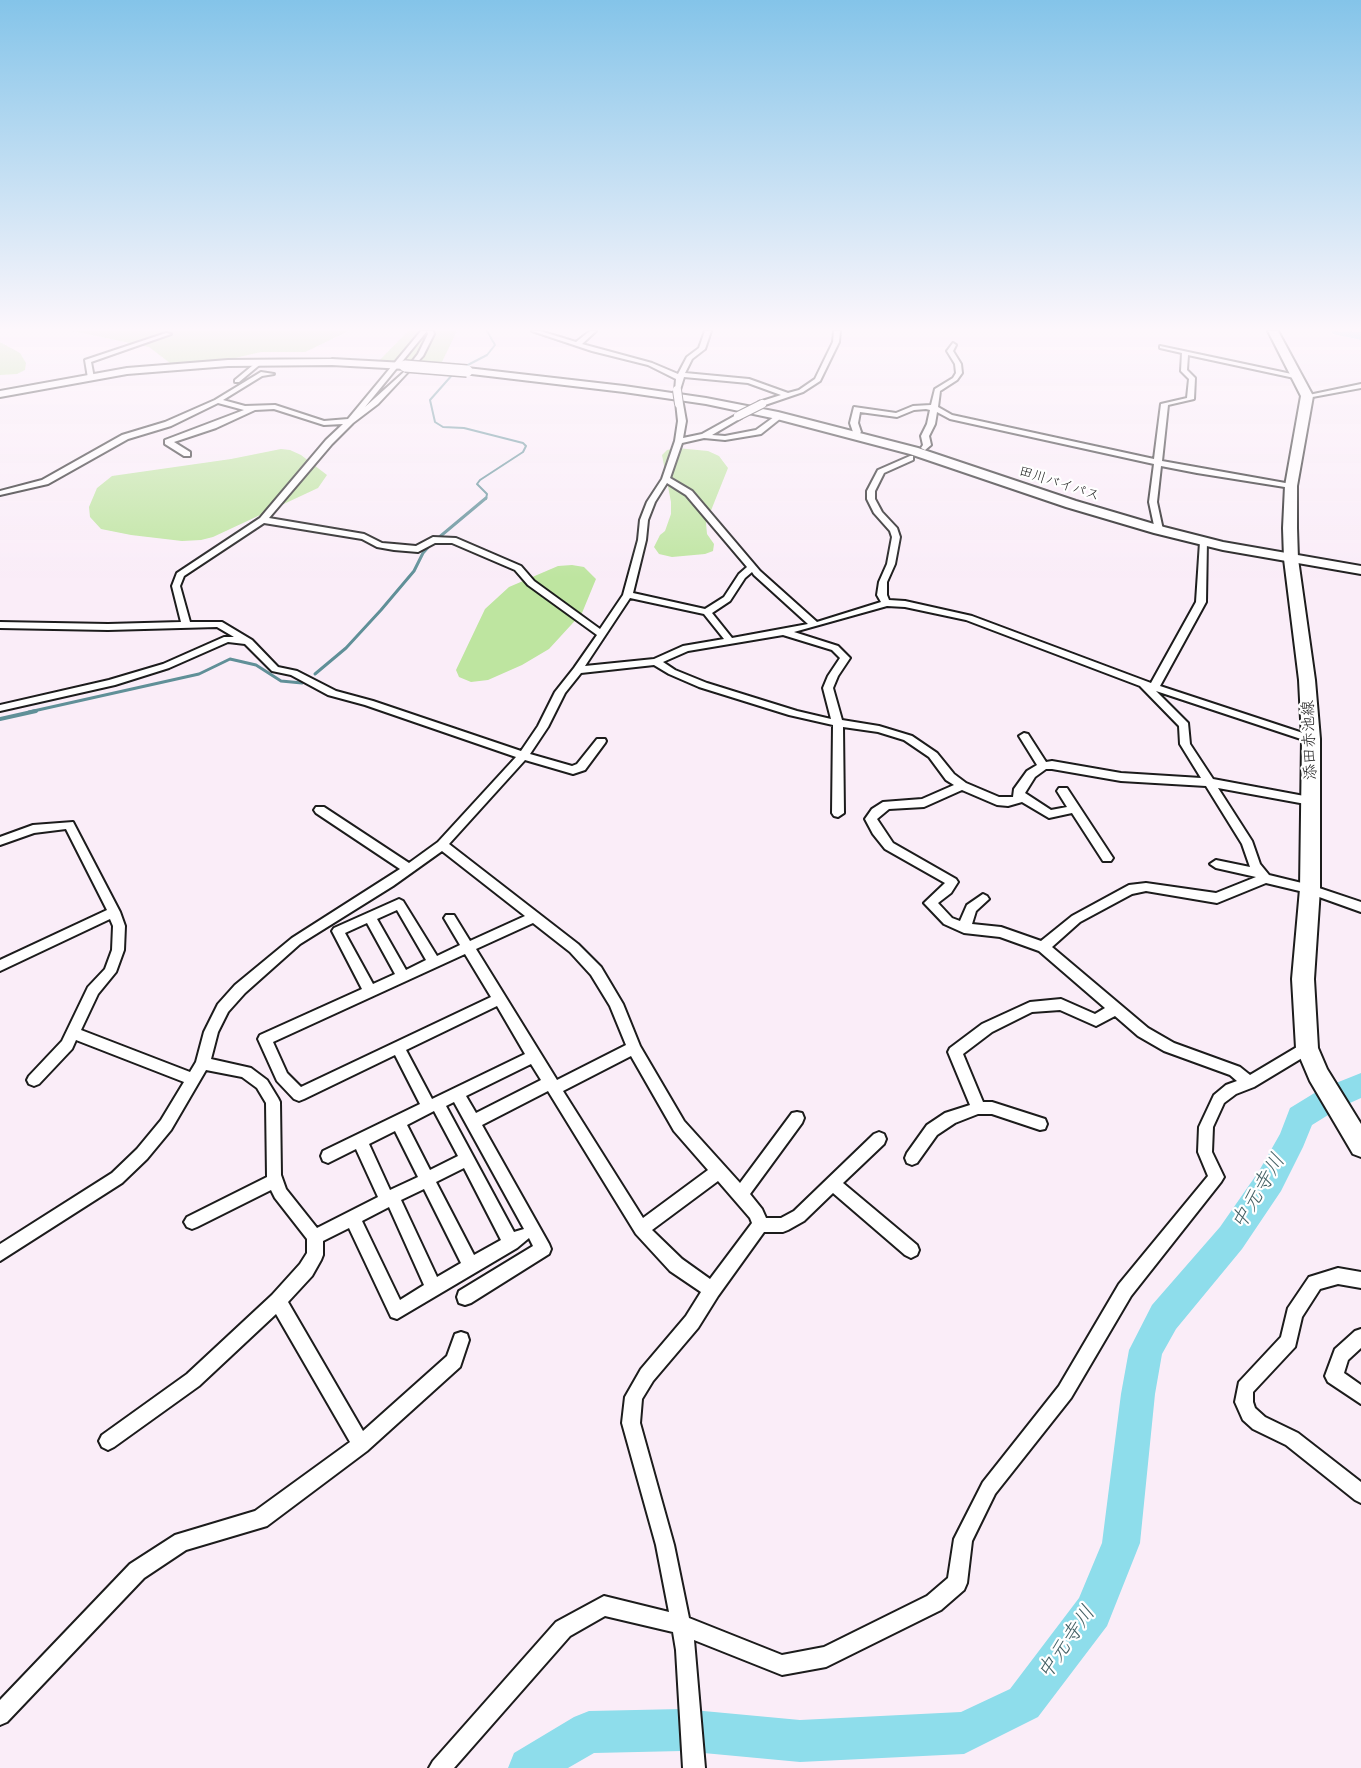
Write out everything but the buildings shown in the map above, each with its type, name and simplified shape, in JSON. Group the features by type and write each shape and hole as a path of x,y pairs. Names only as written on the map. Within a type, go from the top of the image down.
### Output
{"main road":[{"name":"田川バイパス","path":"766,414 915,451 1071,504 1204,542 1361,570"},
{"name":"添田赤池線","path":"1304,414 1291,486 1291,559 1307,680 1311,739 1310,889 1303,979 1307,1048 1318,1074 1361,1146"}],"street":[{"path":"0,493 45,482 125,437 168,424 190,414"},
{"path":"187,454 165,441 213,426 241,414"},
{"path":"295,414 324,423 350,421 360,414"},
{"path":"186,624 176,586 180,575 263,520 329,442 357,414"},
{"path":"0,1253 117,1178 142,1154 166,1125 194,1079 203,1063 215,1024 240,988 296,941 409,869 442,845 523,756 543,726 560,692 578,670 628,595 642,540 644,519 651,502 666,479 679,441 681,414"},
{"path":"704,436 743,414"},
{"path":"854,435 857,432 854,423 856,414"},
{"path":"925,448 927,445 925,436 932,424 934,414"},
{"path":"944,414 950,417 1157,462 1291,486"},
{"path":"1159,530 1154,502 1164,414"},
{"path":"679,441 704,436 725,438 758,432 778,416"},
{"path":"886,603 882,595 896,537 894,530 878,513 871,491 881,472 910,458"},
{"path":"666,479 688,493 752,568 815,625"},
{"path":"263,520 364,537 380,545 394,547 418,549 436,540 453,540 518,568 531,583 601,634"},
{"path":"1148,685 1201,602 1204,542"},
{"path":"707,612 727,599 742,576 752,568"},
{"path":"628,595 707,612 729,640"},
{"path":"578,670 656,662 686,648 815,625 886,603 923,607 969,618 1148,685 1311,739"},
{"path":"0,625 108,627 219,624 249,642 275,669 294,673 332,693 523,756 573,770 581,767 601,741"},
{"path":"782,632 836,648 845,658 828,688 838,724 838,813"},
{"path":"0,708 111,682 166,666 227,639 249,642"},
{"path":"656,662 672,672 704,685 838,724 879,729 908,738 933,755 950,777 962,786 997,801 1008,802 1018,799 1018,795 1031,774 1043,766 1052,765 1121,777 1208,782 1311,801"},
{"path":"1148,685 1184,725 1185,744 1248,844 1255,866 1264,876"},
{"path":"1024,736 1043,766"},
{"path":"962,786 924,803 887,805 876,812 871,819 889,846 952,882 947,890 930,903 948,921 964,928 1001,932 1043,947 1143,1032 1169,1047 1235,1071 1249,1083"},
{"path":"1063,791 1107,858"},
{"path":"1018,795 1049,814 1075,809"},
{"path":"320,810 409,869"},
{"path":"0,842 33,829 69,825 119,926 118,950 110,972 93,991 67,1045 34,1080"},
{"path":"442,845 574,948 596,971 616,1004 634,1048 679,1126 757,1214 760,1225"},
{"path":"1216,864 1310,889 1361,907"},
{"path":"1043,947 1076,919 1129,890 1146,887 1217,898 1264,876"},
{"path":"964,928 971,908 983,898"},
{"path":"370,991 338,931 341,928 399,904 434,962"},
{"path":"0,966 114,912"},
{"path":"370,917 403,976"},
{"path":"450,918 641,1228 676,1264 712,1290"},
{"path":"499,999 299,1095 282,1077 265,1039 533,918"},
{"path":"978,1108 955,1052 987,1028 1030,1007 1061,1004 1096,1020 1115,1009"},
{"path":"72,1033 194,1079"},
{"path":"352,1218 397,1311 517,1239 398,1047"},
{"path":"473,1122 634,1048"},
{"path":"440,1768 563,1629 604,1605 679,1624 782,1665 826,1657 934,1604 957,1584 963,1539 989,1488 1065,1392 1125,1290 1216,1177 1205,1152 1206,1126 1219,1099 1231,1089 1249,1083 1307,1048"},
{"path":"328,1156 534,1056"},
{"path":"108,1441 194,1380 278,1301 306,1270 315,1255 315,1237 280,1193 276,1180 273,1102 262,1084 246,1072 203,1063"},
{"path":"457,1093 543,1249 465,1297"},
{"path":"912,1158 932,1130 950,1118 978,1108 992,1108 1040,1124"},
{"path":"740,1195 797,1118"},
{"path":"398,1122 471,1266"},
{"path":"760,1225 783,1225 799,1216 879,1139"},
{"path":"360,1141 434,1288"},
{"path":"315,1237 467,1159"},
{"path":"641,1228 719,1171"},
{"path":"192,1222 276,1180"},
{"path":"833,1184 911,1250"},
{"path":"694,1768 686,1650 665,1545 631,1423 634,1397 647,1375 692,1322 712,1290 760,1225"},
{"path":"1361,1280 1338,1276 1315,1283 1294,1314 1289,1341 1245,1388 1244,1402 1249,1414 1259,1423 1292,1439 1361,1494"},
{"path":"278,1301 361,1445"},
{"path":"1361,1337 1341,1355 1334,1376 1361,1395"},
{"path":"0,1715 137,1571 182,1542 260,1519 361,1445 454,1361 461,1340"}],"green space":[{"path":"677,448 708,451 719,456 728,468 706,523 707,534 714,544 713,551 705,554 672,557 659,554 654,547 660,535 665,531 671,514 671,502 662,455 667,450"},
{"path":"281,449 301,455 327,475 318,488 213,537 182,541 131,535 101,529 90,517 89,507 97,488 112,476 231,459"},
{"path":"558,566 584,567 596,579 582,613 549,649 522,665 488,680 471,682 459,677 456,670 485,609 509,587"}],"waterway":[{"path":"433,414 435,422 443,427 464,428 523,443 526,446 523,452 480,480 477,484 487,494 486,499"},
{"path":"437,539 486,498"},
{"path":"315,674 346,648 381,610 414,571 423,553 431,544"},
{"path":"29,712 199,674 230,659 256,665 281,681 302,683"},
{"path":"0,719 36,711"},
{"name":"中元寺川","path":"529,1768 589,1732 682,1730 800,1741 964,1733 1024,1703 1093,1612 1121,1543 1138,1394 1146,1350 1164,1317 1231,1238 1270,1181 1293,1138 1300,1117 1331,1098 1361,1085"}]}
